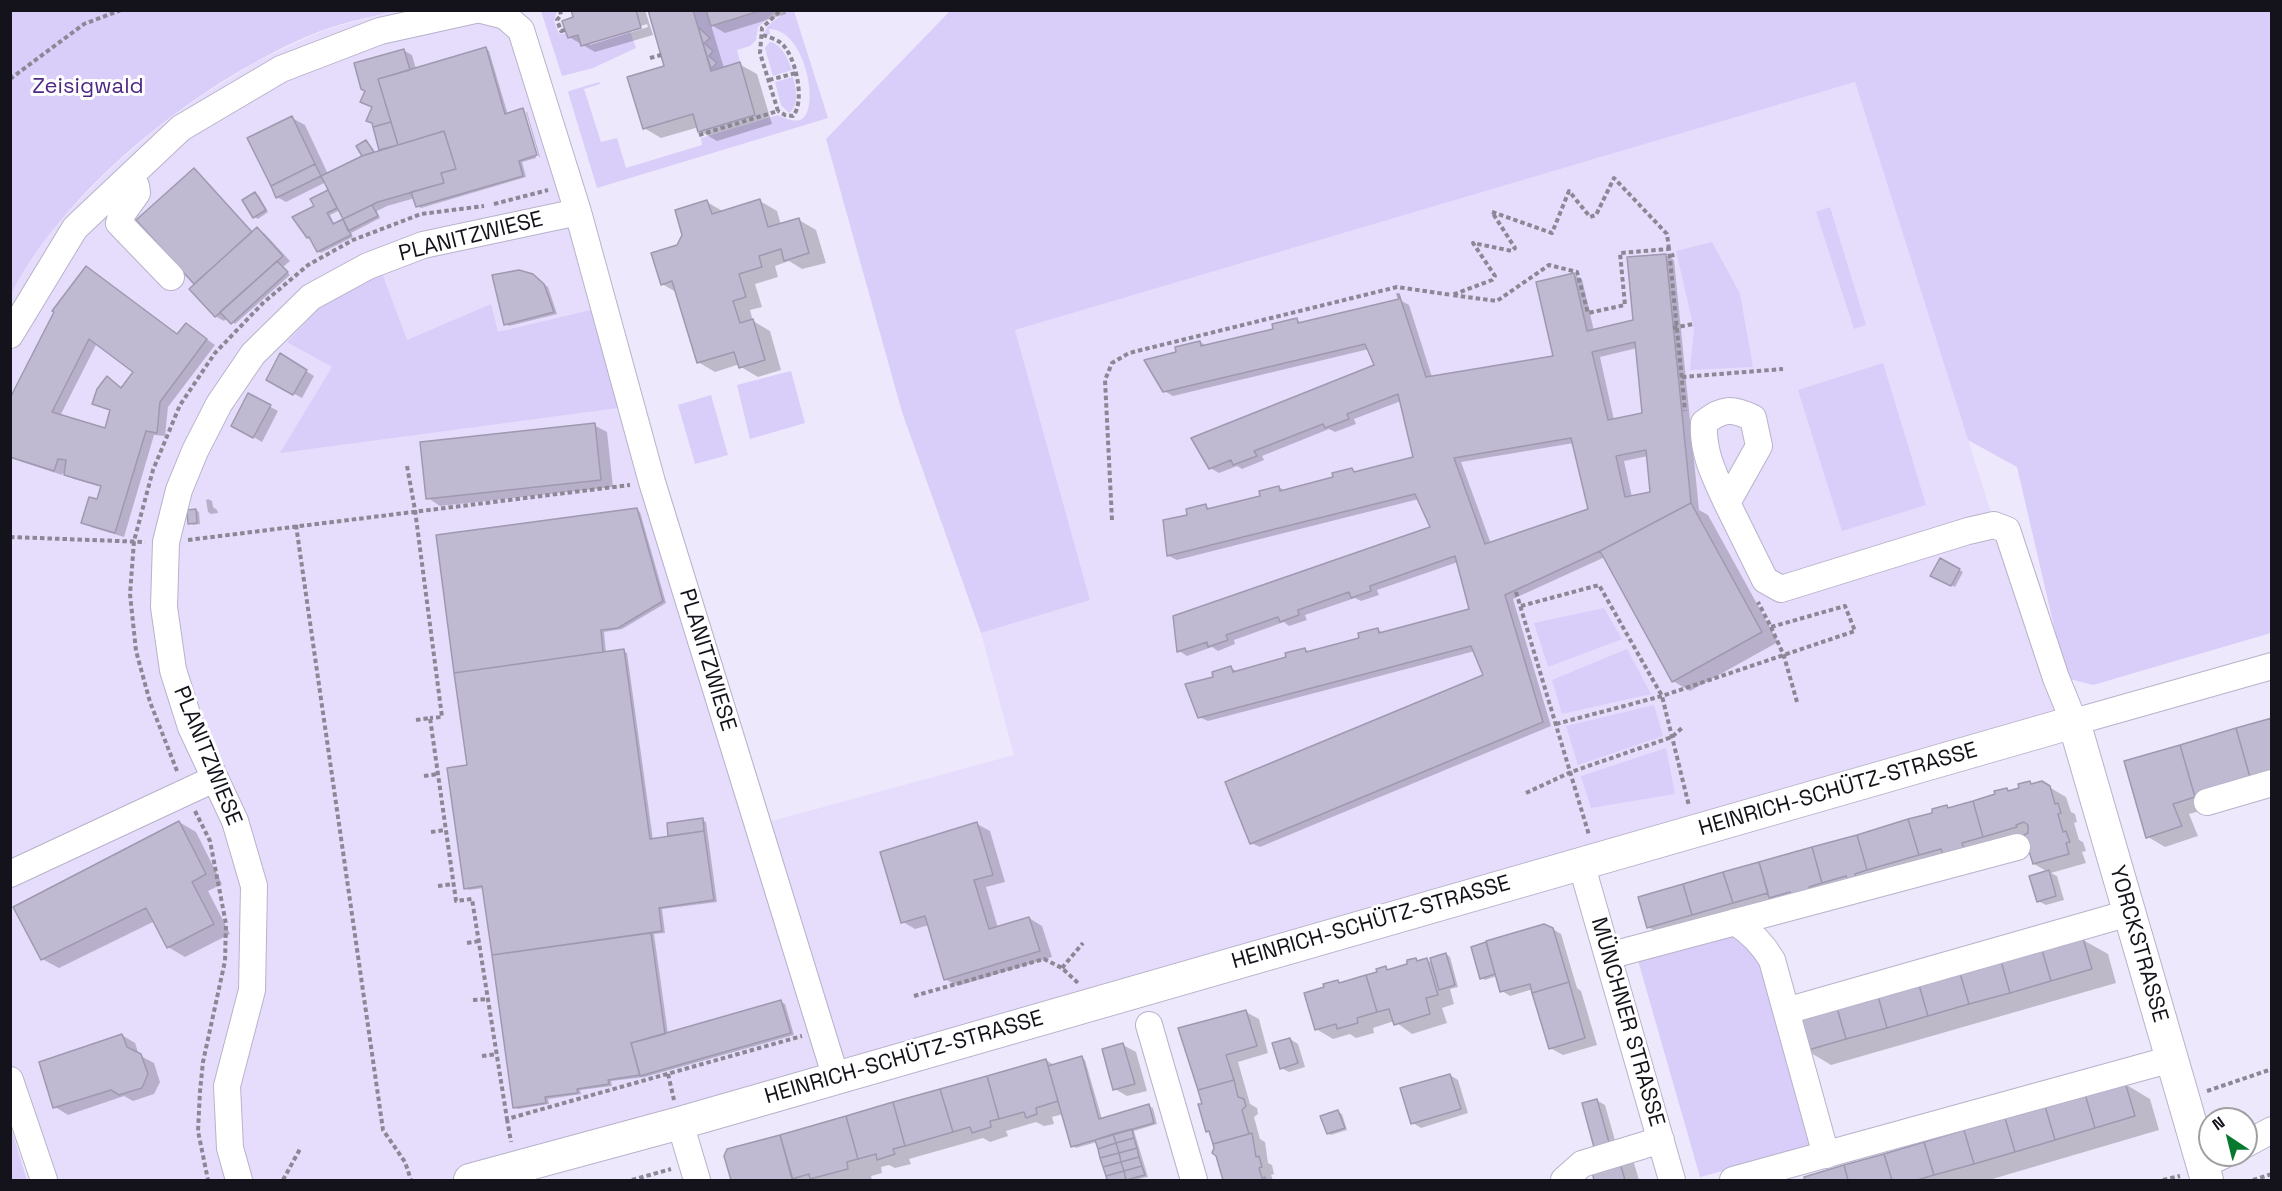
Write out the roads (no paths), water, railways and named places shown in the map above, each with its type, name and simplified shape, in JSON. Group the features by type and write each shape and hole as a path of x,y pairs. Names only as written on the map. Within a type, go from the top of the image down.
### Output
{"main road":[{"name":"HEINRICH-SCHÜTZ-STRASSE","path":"470,1180 680,1124 2074,722"},
{"name":"YORCKSTRASSE","path":"2074,722 2205,1170"}],"street":[{"path":"10,335 75,228 181,128 281,69 380,31 475,10"},
{"path":"482,10 524,20 578,212"},
{"path":"128,178 136,186 137,193 122,214 119,223 171,278"},
{"name":"PLANITZWIESE","path":"239,1180 230,1148 227,1086 252,990 254,886 235,821 192,727 172,670 164,607 166,542 179,490 195,451 219,404 253,354 311,297 368,266 423,245 578,212 652,482 836,1078"},
{"path":"1727,502 1765,580 1781,589 1968,531 1994,525 2007,530 2056,678 2074,722"},
{"name":"HEINRICH-SCHÜTZ-STRASSE","path":"2074,722 2271,666"},
{"path":"10,874 214,779"},
{"path":"2208,802 2271,783"},
{"path":"1608,956 2016,847"},
{"name":"MÜNCHNER STRASSE","path":"1588,861 1608,956 1672,1180"},
{"path":"1786,1011 2129,912"},
{"path":"1735,922 1749,931 1763,945 1772,960 1826,1155"},
{"path":"1149,1025 1194,1180"},
{"path":"1733,1180 2172,1059"},
{"path":"10,1080 44,1180"},
{"path":"680,1124 694,1172"},
{"path":"1563,1180 1582,1164 1661,1140"}],"park label":[{"name":"Zeisigwald","path":"88,87"}]}
